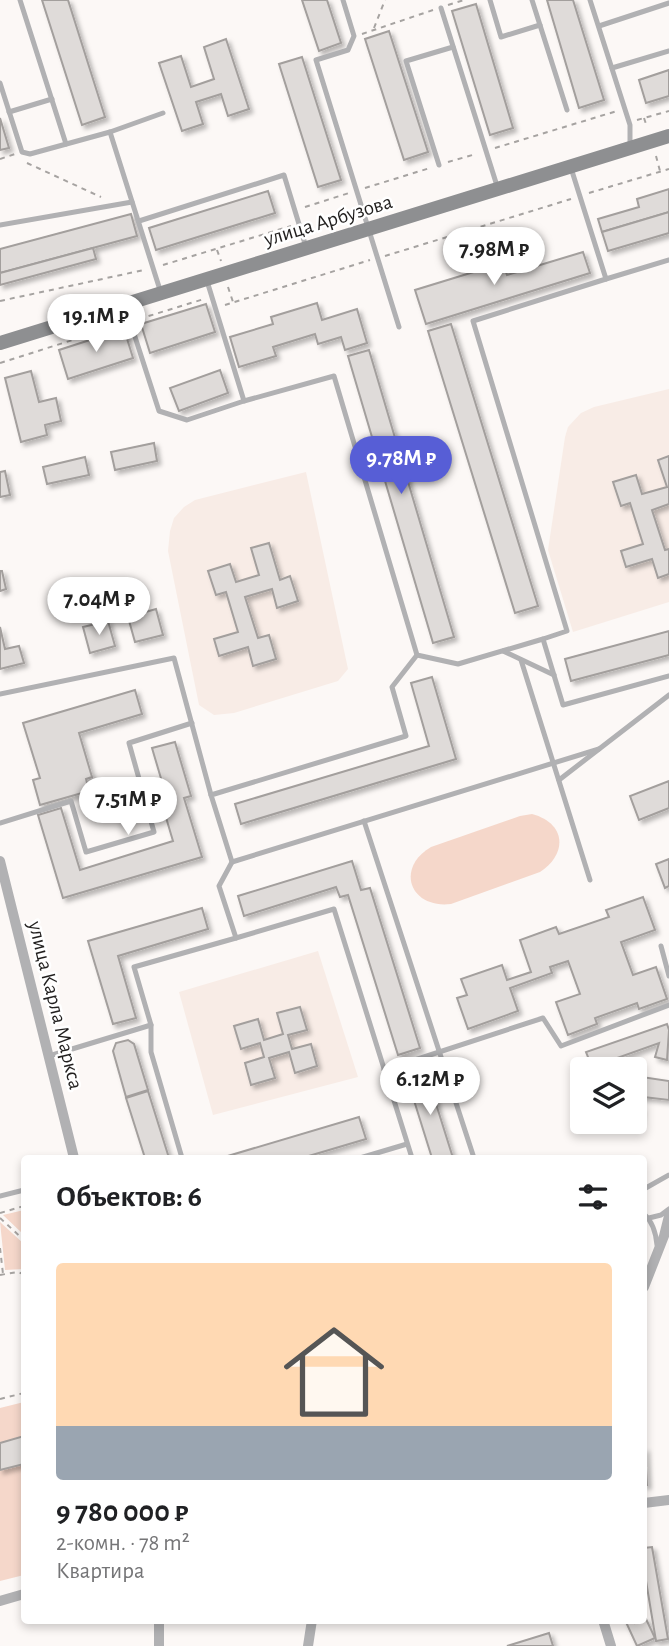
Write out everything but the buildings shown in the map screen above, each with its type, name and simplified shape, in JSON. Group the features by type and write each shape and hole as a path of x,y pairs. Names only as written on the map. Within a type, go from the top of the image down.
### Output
{"street":[{"name":"улица Арбузова","path":"0,343 669,136"},
{"name":"улица Карла Маркса","path":"1,869 73,1155"},
{"path":"647,1280 669,1216"},
{"path":"647,1503 669,1500"},
{"path":"0,1601 21,1595"},
{"path":"159,1624 159,1646"},
{"path":"308,1646 311,1624"},
{"path":"604,1624 611,1646"}],"lane":[{"path":"20,0 66,144"},
{"path":"343,0 354,36 348,50 316,60 399,327"},
{"path":"490,0 501,37 540,25"},
{"path":"532,0 567,110"},
{"path":"590,0 630,124 636,136 645,143"},
{"path":"599,26 669,4"},
{"path":"441,8 498,189"},
{"path":"439,165 406,61 453,47"},
{"path":"612,68 669,51"},
{"path":"0,83 22,152 30,154 110,132 163,113"},
{"path":"9,113 52,99"},
{"path":"626,149 631,138 630,124"},
{"path":"110,132 161,293"},
{"path":"571,166 606,279"},
{"path":"139,221 284,175 307,248"},
{"path":"0,225 132,202"},
{"path":"417,655 458,664 567,631 473,321 669,260"},
{"path":"206,279 244,401"},
{"path":"125,305 159,411 187,420 334,376 417,655"},
{"path":"543,639 563,705 669,676"},
{"path":"503,651 554,675"},
{"path":"211,795 406,736 392,687 417,655"},
{"path":"0,694 174,659 232,862"},
{"path":"521,660 590,880"},
{"path":"559,780 669,695"},
{"path":"0,823 71,802 86,852 154,832 129,743 191,723"},
{"path":"236,937 219,886 232,862 599,749"},
{"path":"364,821 473,1155"},
{"path":"182,1155 151,1052 151,1024 134,967 334,909 411,1155"},
{"path":"660,946 669,976"},
{"path":"384,1070 543,1018 561,1046 669,1005"},
{"path":"49,1056 151,1024"},
{"path":"370,1155 407,1144"},
{"path":"647,1187 669,1175"},
{"path":"0,1196 21,1191"},
{"path":"647,1216 661,1215 669,1209"},
{"path":"647,1218 656,1232 658,1252"}],"path":[{"path":"373,30 385,0"},
{"path":"354,36 464,0"},
{"path":"295,210 625,109"},
{"path":"630,124 669,110"},
{"path":"0,159 22,152"},
{"path":"11,156 118,205"},
{"path":"215,308 669,169"},
{"path":"0,363 211,296"},
{"path":"0,1213 21,1207"},
{"path":"0,1218 21,1237"},
{"path":"0,1248 2,1274 21,1273"},
{"path":"0,1399 21,1394"}],"shaded area":[{"path":"669,389 669,602 573,632 548,550 568,427 581,413 594,407"},
{"path":"306,472 348,669 338,681 234,713 214,715 199,705 168,551 174,518 195,500"},
{"path":"532,814 552,824 559,840 555,857 540,872 451,904 437,904 417,894 412,885 413,865 431,847"},
{"path":"318,951 358,1077 213,1115 179,992"},
{"path":"21,1211 21,1232 3,1215"},
{"path":"0,1222 21,1241 21,1269 5,1270"},
{"path":"21,1403 21,1576 0,1581 0,1408"}]}
